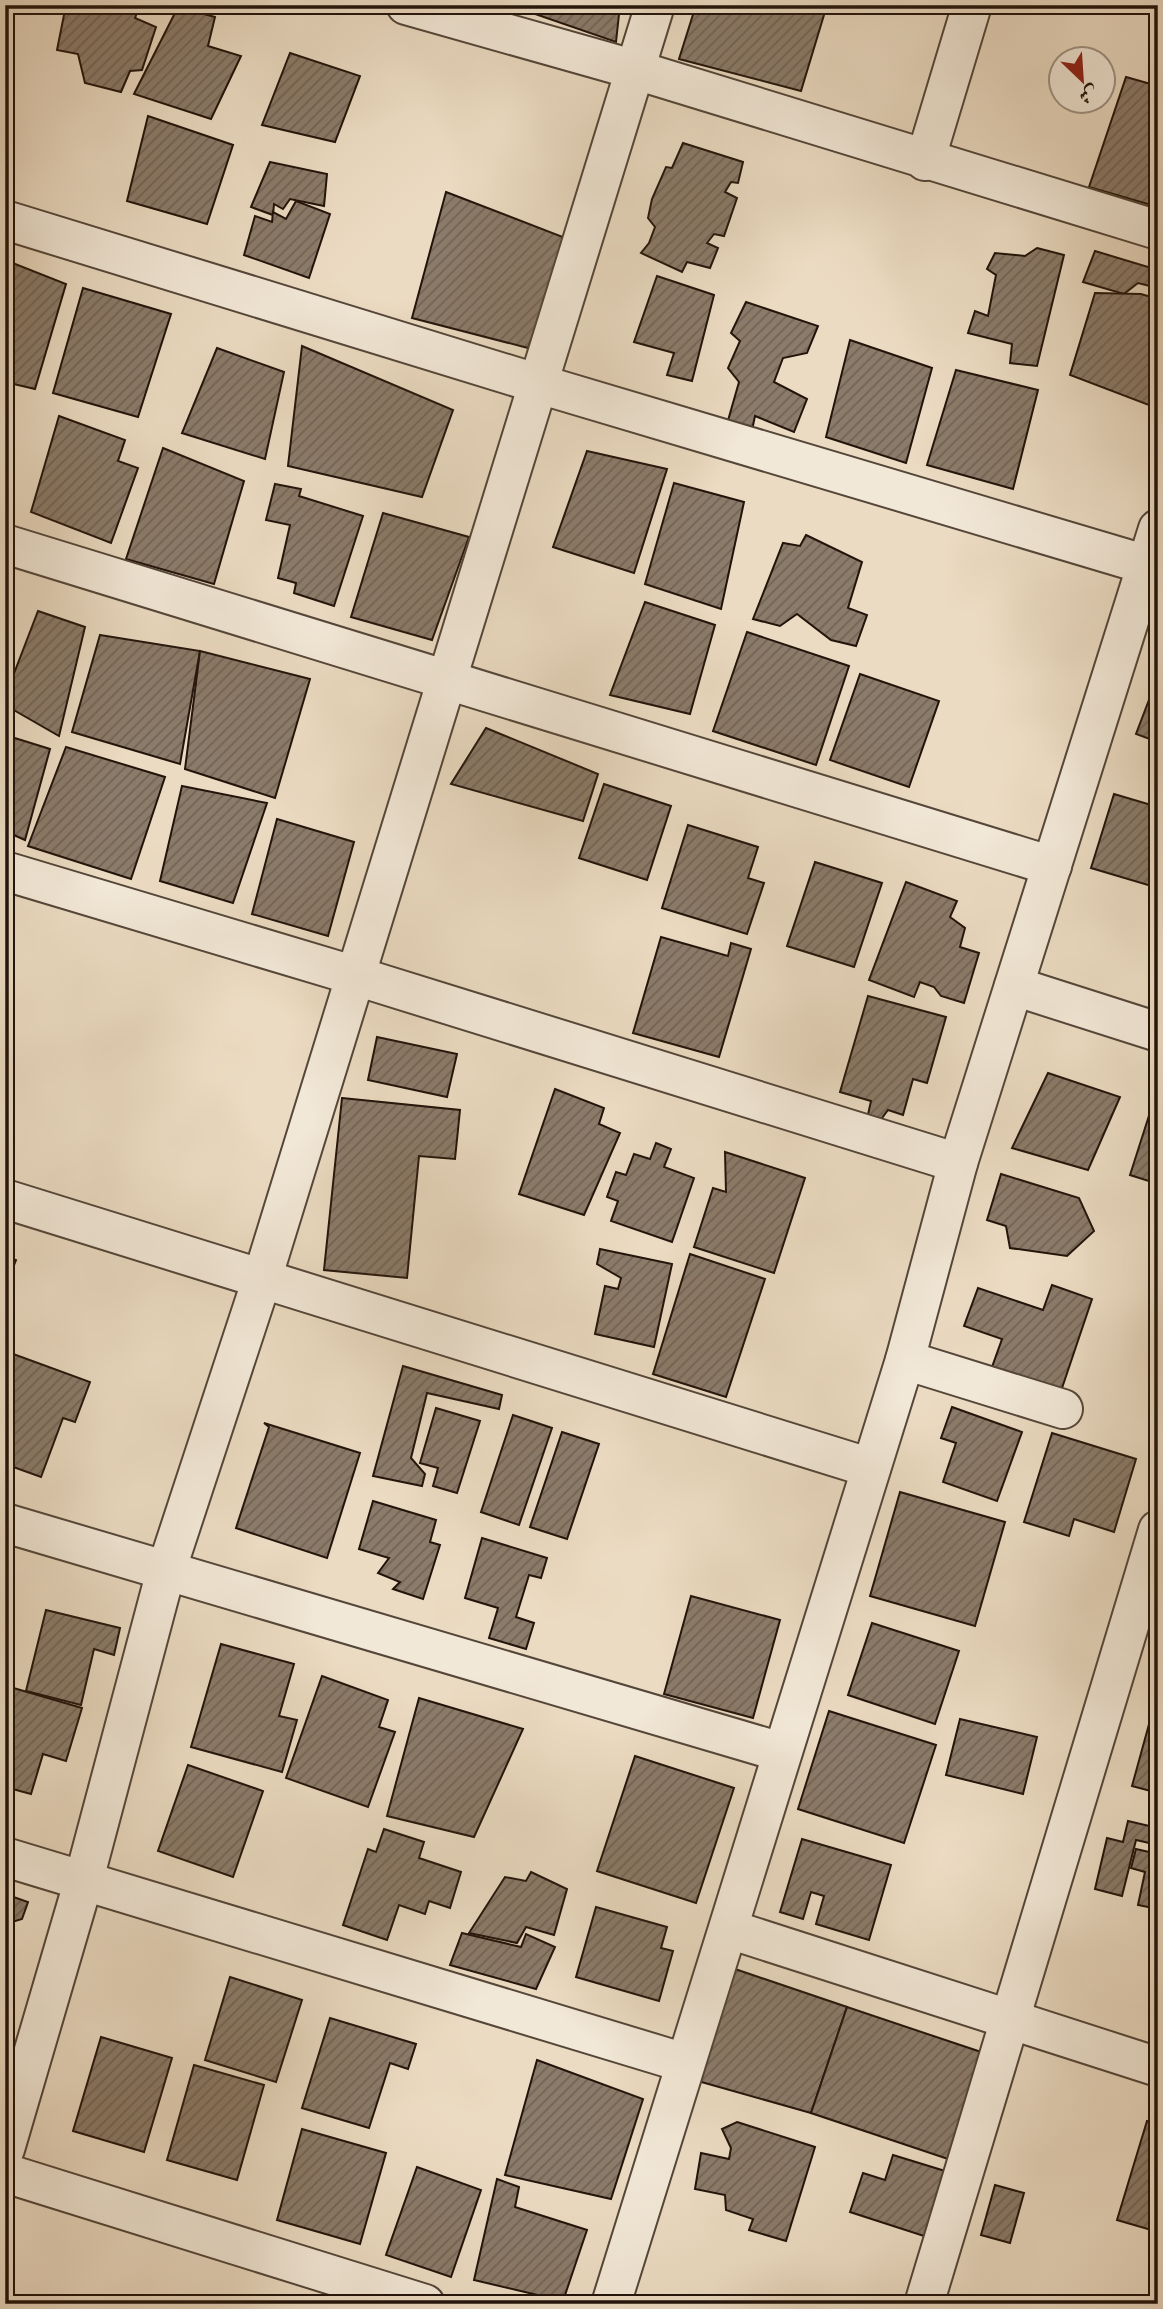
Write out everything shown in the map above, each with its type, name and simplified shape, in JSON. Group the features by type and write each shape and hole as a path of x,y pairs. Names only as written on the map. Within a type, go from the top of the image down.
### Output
{"street":[{"path":"407,5 636,70 925,161 1158,230"},
{"path":"5,2149 83,1882 166,1571 262,1279 655,5"},
{"path":"925,161 972,5"},
{"path":"5,220 538,384 1152,547 958,1163 905,1360 611,2304"},
{"path":"5,544 1052,866"},
{"path":"5,871 356,976 958,1163"},
{"path":"1014,986 1158,1032"},
{"path":"5,1199 871,1468"},
{"path":"905,1360 1063,1409"},
{"path":"5,1523 781,1752"},
{"path":"924,2304 1158,1531"},
{"path":"5,1857 685,2063"},
{"path":"729,1929 1158,2067"},
{"path":"5,2173 425,2304"}],"building":[{"path":"66,5 140,5 135,18 156,27 142,70 130,71 121,92 85,83 78,54 57,50"},
{"path":"512,5 620,5 616,42 512,6"},
{"path":"696,5 827,5 801,91 679,59"},
{"path":"178,7 215,17 208,46 241,56 211,119 134,94"},
{"path":"290,53 360,76 335,142 262,125"},
{"path":"1126,77 1158,86 1158,207 1089,187 1113,116 1118,116 1118,101"},
{"path":"148,116 233,145 207,224 127,201"},
{"path":"683,143 743,162 738,183 731,182 725,192 737,198 724,236 714,234 707,243 718,248 710,268 687,262 682,272 641,253 649,243 655,227 648,218 652,199 666,167 672,168"},
{"path":"270,162 327,174 324,206 290,199 283,209 274,204 273,215 251,207"},
{"path":"446,192 568,239 528,348 412,318"},
{"path":"296,201 330,214 309,278 244,255 255,216 272,222 273,212 286,219"},
{"path":"1037,248 1064,255 1037,366 1010,363 1012,344 968,333 975,311 988,316 996,275 987,269 995,253 1025,256"},
{"path":"1095,251 1158,270 1158,288 1138,283 1124,294 1083,282"},
{"path":"5,260 66,284 35,389 5,382"},
{"path":"657,276 714,295 692,381 667,375 674,353 634,342"},
{"path":"83,288 171,314 138,417 53,393"},
{"path":"1095,293 1141,294 1158,299 1158,391 1154,407 1070,375"},
{"path":"746,302 818,326 807,353 783,358 774,382 807,399 794,432 755,416 751,435 727,424 739,382 728,368 740,341 731,333"},
{"path":"850,340 932,368 906,463 826,437"},
{"path":"302,346 453,410 422,497 288,466"},
{"path":"217,348 284,372 265,459 182,433"},
{"path":"956,370 1038,390 1013,489 927,465"},
{"path":"59,416 125,440 118,461 138,468 111,543 31,512"},
{"path":"163,448 244,481 214,584 126,559"},
{"path":"587,451 667,469 634,573 553,547"},
{"path":"674,483 744,502 721,609 645,584"},
{"path":"275,484 301,489 299,496 363,516 334,606 294,593 296,583 278,578 290,525 266,520"},
{"path":"383,513 469,537 432,640 351,617"},
{"path":"806,535 862,562 848,608 867,615 856,646 831,640 797,614 780,626 753,619 783,543 800,546"},
{"path":"645,602 715,625 690,714 610,695"},
{"path":"38,611 85,627 59,736 5,705 5,697"},
{"path":"747,632 849,666 816,765 713,731"},
{"path":"100,635 200,651 180,764 72,732"},
{"path":"200,651 310,679 275,798 185,769"},
{"path":"860,674 939,701 909,787 830,760"},
{"path":"1158,690 1158,742 1136,734 1152,692"},
{"path":"486,728 598,774 583,821 451,784"},
{"path":"5,735 50,749 25,840 5,831"},
{"path":"66,747 165,777 131,879 28,846"},
{"path":"604,784 671,806 647,880 579,858"},
{"path":"182,786 267,803 233,903 160,881"},
{"path":"1114,794 1158,807 1158,888 1091,868"},
{"path":"277,819 354,842 328,936 252,914"},
{"path":"688,825 758,847 748,878 764,883 747,934 662,908"},
{"path":"815,862 882,883 854,967 787,946"},
{"path":"906,882 957,901 950,917 965,928 960,947 979,953 964,1003 941,996 934,987 920,982 914,997 869,980"},
{"path":"661,937 728,956 731,943 751,949 719,1057 633,1033"},
{"path":"868,996 946,1017 927,1083 913,1079 903,1115 888,1110 879,1122 867,1119 871,1101 840,1092"},
{"path":"377,1037 457,1054 447,1097 368,1080"},
{"path":"1048,1073 1120,1097 1088,1170 1012,1148"},
{"path":"555,1089 604,1108 599,1124 620,1133 584,1215 519,1194"},
{"path":"342,1098 460,1110 455,1159 419,1156 407,1278 324,1270"},
{"path":"1154,1100 1158,1101 1158,1184 1130,1175"},
{"path":"656,1143 671,1149 664,1167 694,1178 672,1242 611,1221 618,1201 607,1197 616,1172 626,1175 634,1154 650,1159"},
{"path":"725,1152 805,1178 774,1273 694,1247 713,1188 726,1192"},
{"path":"1001,1174 1079,1198 1094,1231 1067,1256 1010,1248 1006,1226 987,1220"},
{"path":"600,1249 672,1264 654,1347 595,1334 605,1286 618,1289 621,1278 597,1264"},
{"path":"690,1254 765,1279 726,1397 653,1374"},
{"path":"5,1256 16,1260 5,1288"},
{"path":"1052,1285 1092,1299 1060,1394 991,1370 1002,1339 964,1326 978,1288 1043,1310"},
{"path":"5,1351 90,1382 75,1422 63,1418 41,1477 5,1464"},
{"path":"403,1366 502,1395 499,1409 427,1393 411,1458 425,1474 422,1486 373,1476"},
{"path":"952,1407 1022,1432 997,1501 943,1482 956,1443 941,1438"},
{"path":"436,1408 480,1421 457,1493 433,1486 438,1468 420,1463"},
{"path":"513,1415 552,1428 519,1525 481,1512"},
{"path":"264,1423 360,1453 327,1558 236,1528 269,1427"},
{"path":"562,1432 599,1444 567,1539 530,1527"},
{"path":"1052,1433 1136,1459 1114,1532 1074,1519 1069,1536 1024,1522"},
{"path":"900,1492 1005,1522 975,1626 870,1596"},
{"path":"373,1501 436,1520 430,1542 440,1545 423,1599 393,1589 400,1582 378,1573 389,1558 359,1549"},
{"path":"482,1538 547,1558 541,1578 529,1575 516,1617 534,1623 526,1649 489,1638 498,1608 465,1598"},
{"path":"5,1587 13,1589 5,1608"},
{"path":"691,1596 780,1620 753,1718 664,1694"},
{"path":"46,1610 120,1628 114,1655 94,1649 81,1705 26,1691"},
{"path":"872,1623 959,1651 935,1724 848,1695"},
{"path":"221,1644 294,1664 279,1716 297,1720 282,1772 191,1747"},
{"path":"322,1676 388,1700 379,1727 395,1732 368,1807 286,1778"},
{"path":"10,1687 82,1708 66,1761 43,1754 31,1794 5,1787 5,1705"},
{"path":"419,1698 523,1729 474,1837 387,1816"},
{"path":"829,1711 936,1745 904,1843 798,1809"},
{"path":"1151,1717 1158,1719 1158,1793 1132,1786"},
{"path":"960,1719 1037,1737 1023,1794 946,1775"},
{"path":"635,1756 734,1788 696,1903 597,1871"},
{"path":"188,1765 263,1791 233,1877 158,1851"},
{"path":"1128,1821 1158,1828 1158,1845 1136,1840 1122,1896 1095,1889 1107,1838 1123,1842"},
{"path":"384,1829 424,1842 419,1858 461,1872 450,1908 429,1901 425,1914 399,1905 387,1940 343,1925 368,1849 376,1852"},
{"path":"802,1839 891,1865 869,1940 816,1924 824,1896 811,1892 803,1919 780,1912"},
{"path":"1136,1849 1158,1854 1158,1909 1138,1905 1145,1872 1131,1868"},
{"path":"531,1872 567,1889 554,1935 526,1927 517,1943 469,1933 505,1877 526,1881"},
{"path":"5,1894 28,1902 22,1919 12,1922 5,1920"},
{"path":"596,1907 667,1927 661,1948 673,1951 659,2001 576,1977"},
{"path":"462,1933 521,1947 526,1934 555,1947 536,1989 450,1965"},
{"path":"735,1969 847,2007 811,2113 698,2081"},
{"path":"230,1977 302,2000 276,2082 205,2060"},
{"path":"847,2007 987,2054 951,2160 811,2113"},
{"path":"330,2018 416,2044 408,2069 390,2063 369,2128 302,2108"},
{"path":"101,2037 172,2058 144,2152 73,2131"},
{"path":"537,2060 643,2099 611,2199 505,2175"},
{"path":"194,2065 264,2085 237,2180 167,2160"},
{"path":"1147,2121 1158,2124 1158,2232 1117,2220"},
{"path":"737,2122 815,2147 786,2241 749,2230 753,2219 726,2210 725,2195 695,2189 701,2153 729,2159 731,2148 722,2129"},
{"path":"302,2129 386,2153 360,2244 277,2220"},
{"path":"893,2155 945,2171 924,2236 850,2212 863,2173 885,2180"},
{"path":"417,2167 481,2190 451,2277 386,2255"},
{"path":"497,2179 519,2187 515,2207 587,2230 563,2301 474,2280"},
{"path":"995,2185 1024,2193 1010,2243 981,2235"}]}
